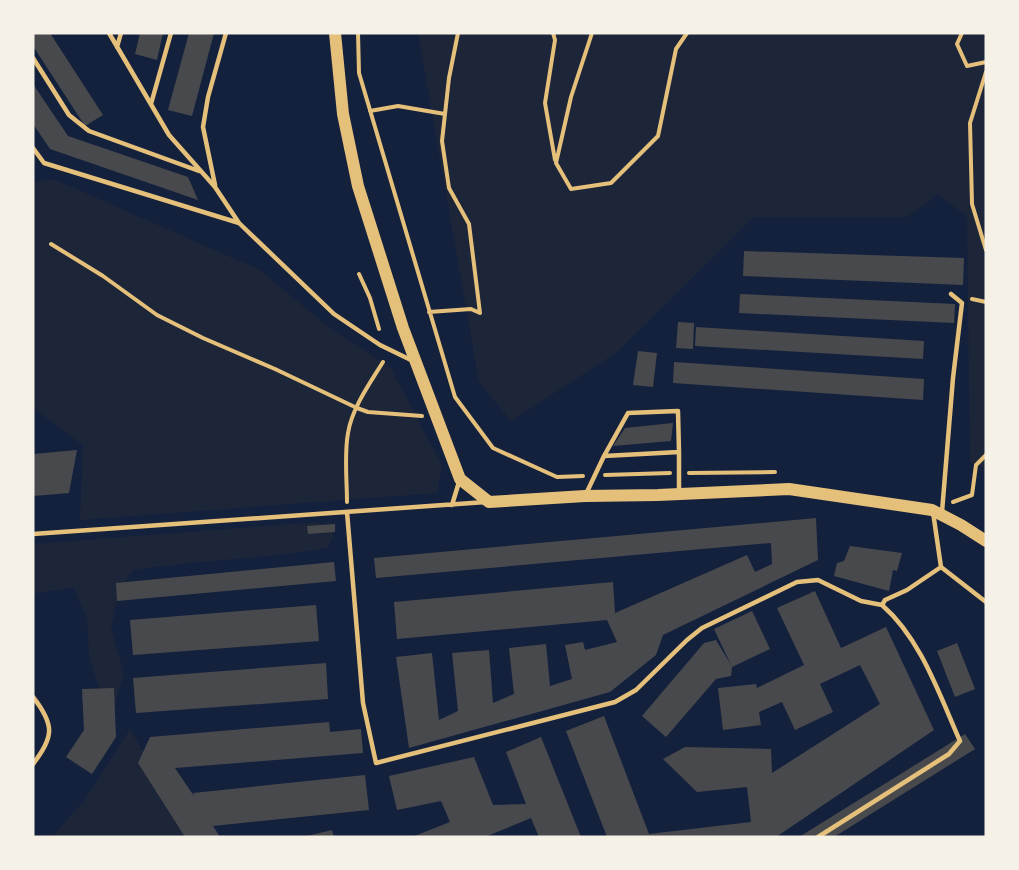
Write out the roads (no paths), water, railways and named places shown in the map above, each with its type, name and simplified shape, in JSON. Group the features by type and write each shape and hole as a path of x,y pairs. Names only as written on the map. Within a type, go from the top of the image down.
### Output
{"main road":[{"path":"335,33 343,114 358,186 415,362 460,479 489,502 585,496 789,489 937,512 986,541"}],"lane":[{"path":"109,33 169,135 215,187 239,223 334,314 380,345 415,362"},
{"path":"117,47 121,33"},
{"path":"151,104 171,33"},
{"path":"215,187 203,127 208,97 226,33"},
{"path":"33,58 69,115 89,131 201,172"},
{"path":"33,148 44,163 239,223"},
{"path":"951,294 962,303 943,499 937,512 941,567 986,602"},
{"path":"585,496 628,413 678,411 679,494"},
{"path":"604,456 679,452"},
{"path":"452,505 460,479"},
{"path":"33,534 489,502"},
{"path":"347,512 363,703 376,763 615,702 636,690 702,628 797,582 818,580 861,601 882,605 897,618 917,648 960,741 949,754 818,837"},
{"path":"882,605 885,600 907,590 941,567"},
{"path":"33,697 44,711 50,732 43,751 33,764"}]}
